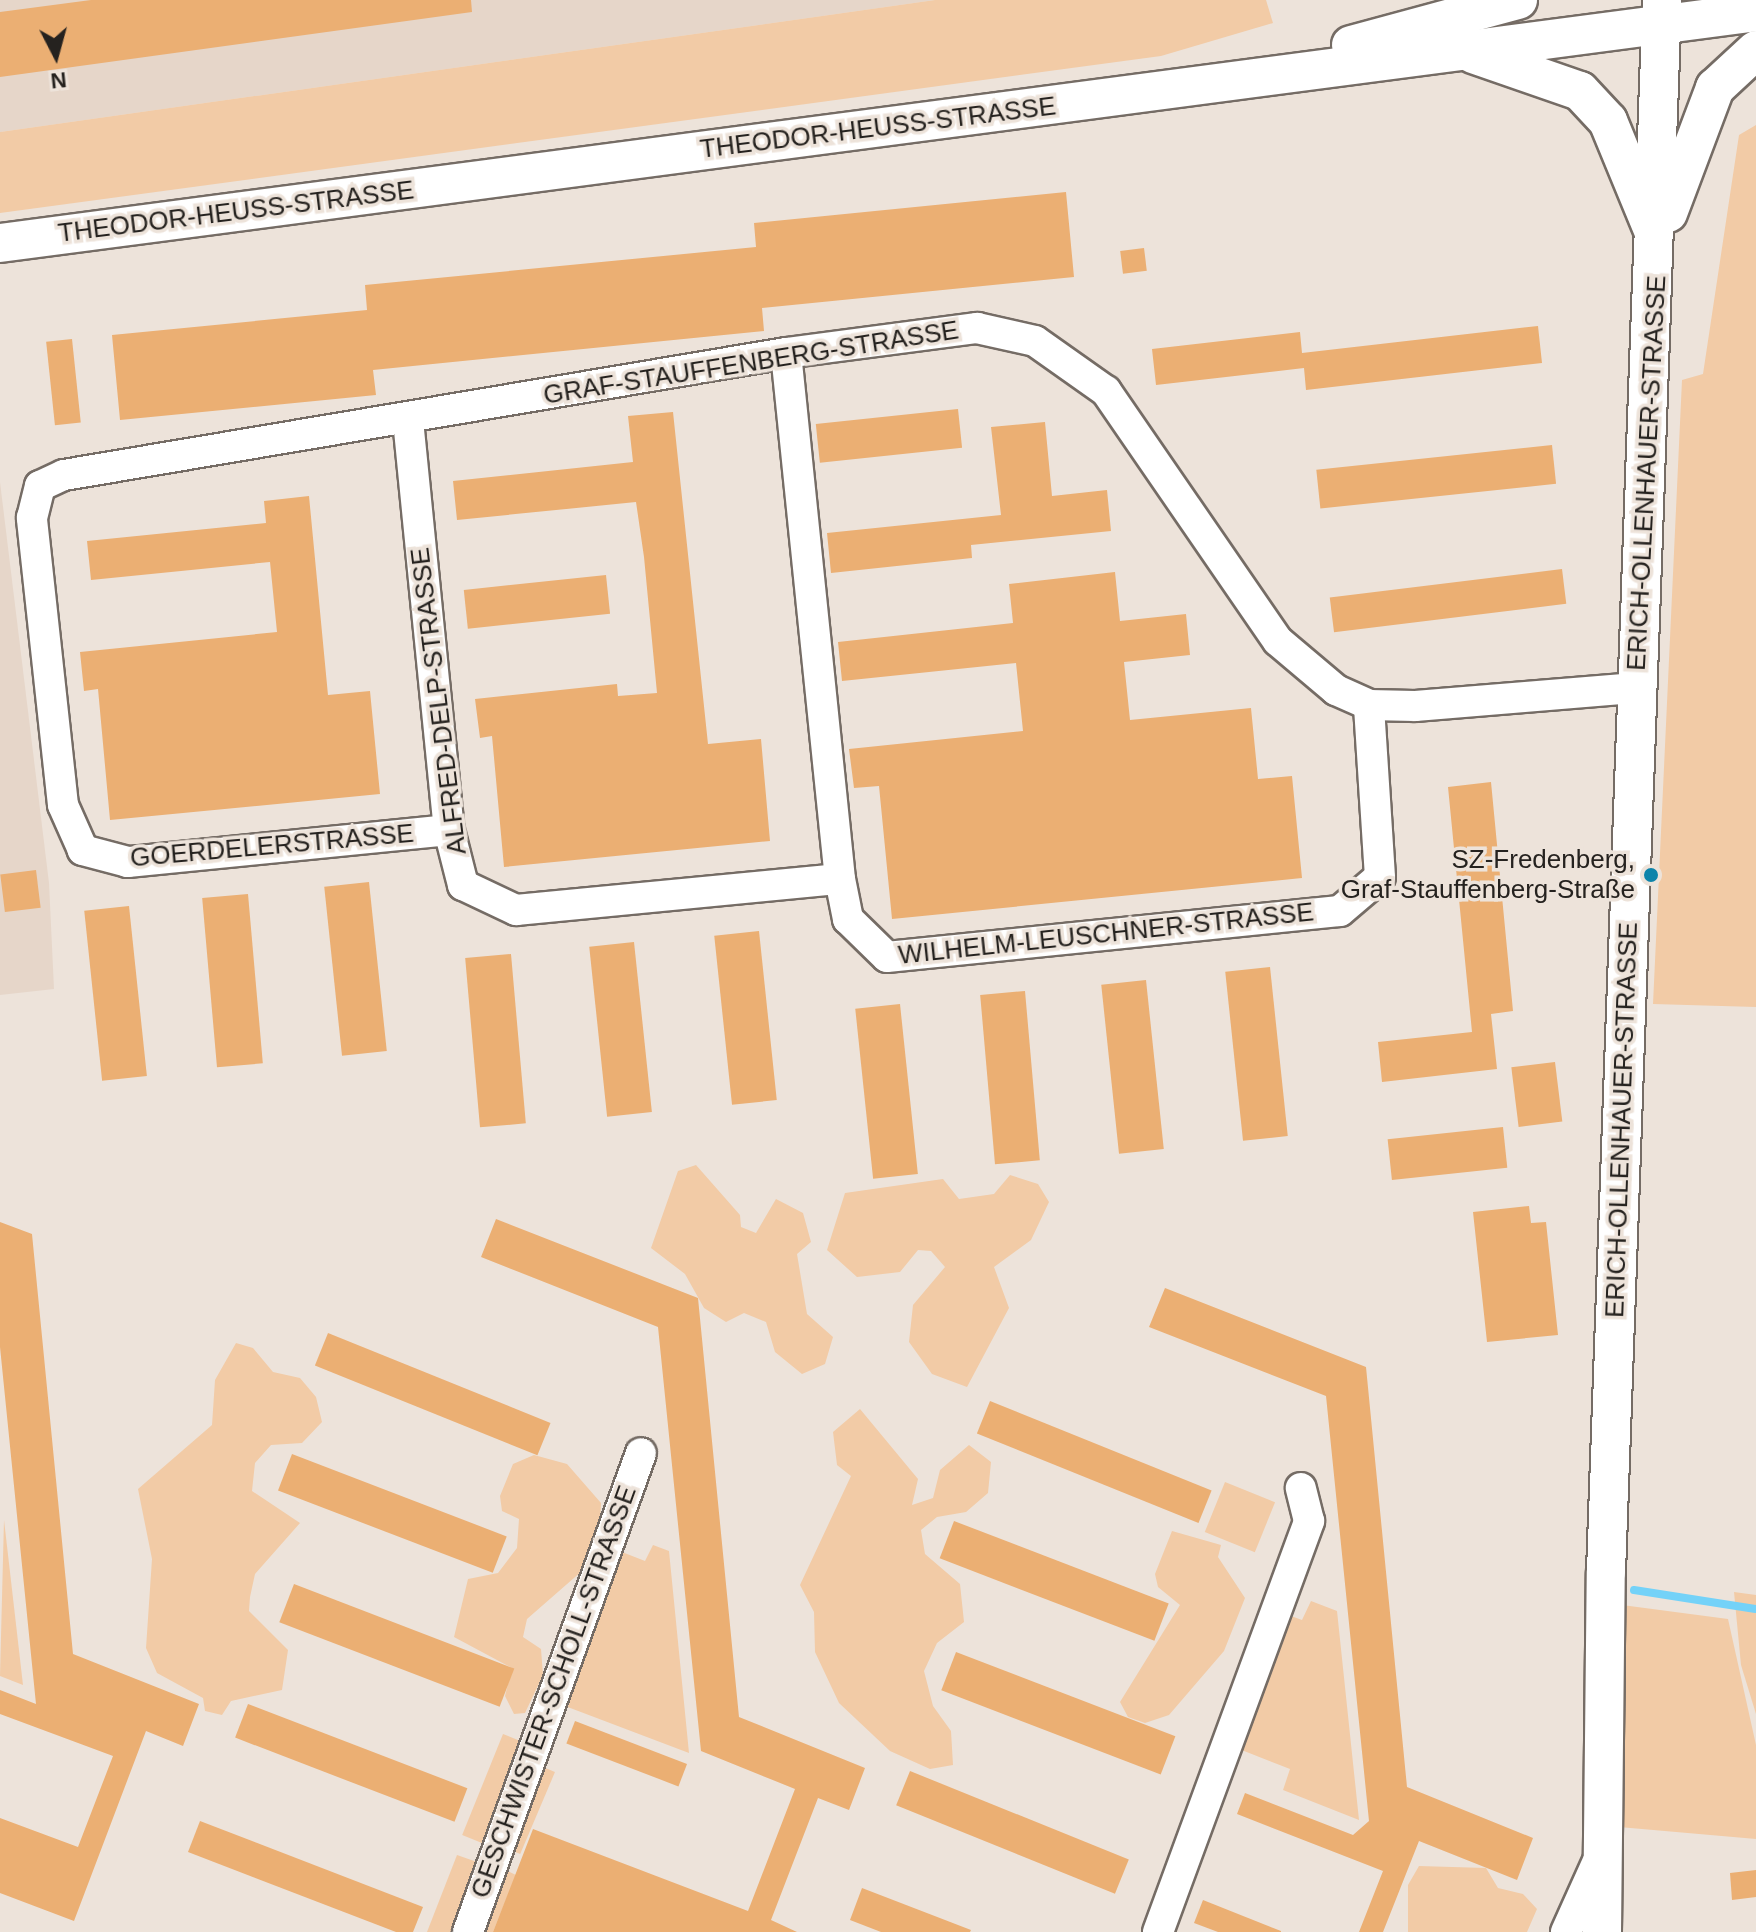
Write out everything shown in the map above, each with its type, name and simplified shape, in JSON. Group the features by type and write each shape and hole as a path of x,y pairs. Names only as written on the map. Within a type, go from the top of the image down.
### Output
{"street":[{"path":"1225,83 1518,0"},
{"name":"THEODOR-HEUSS-STRASSE","path":"0,243 1225,83 1456,49 1662,10 1756,12"},
{"name":"ERICH-OLLENHAUER-STRASSE","path":"1602,1932 1597,1863 1636,688 1658,242 1662,10"},
{"path":"1456,49 1580,91 1608,121 1658,242"},
{"path":"1658,242 1715,88 1756,50"},
{"name":"GRAF-STAUFFENBERG-STRASSE","path":"40,486 64,475 408,420 786,353 977,328 1063,356 1106,391 1278,641 1304,669 1369,705"},
{"name":"WILHELM-LEUSCHNER-STRASSE","path":"786,353 840,879 848,919 887,957 1340,911 1380,877 1369,705"},
{"name":"ALFRED-DELP-STRASSE","path":"408,420 449,830 463,885 516,910 840,879"},
{"name":"GOERDELERSTRASSE","path":"40,486 32,518 61,790 69,830 83,850 128,862 449,830"},
{"path":"1369,705 1636,688"},
{"name":"GESCHWISTER-SCHOLL-STRASSE","path":"468,1932 641,1453"},
{"path":"1158,1932 1309,1521 1301,1488"},
{"path":"1566,1932 1597,1863"}],"shaded area":[{"path":"0,0 935,0 0,132"},
{"path":"935,0 1266,0 1273,23 1161,56 0,213 0,132"},
{"path":"1756,125 1756,1007 1653,1004 1682,380 1703,374 1739,135"},
{"path":"0,482 49,883 54,989 0,995"},
{"path":"696,1165 740,1215 741,1227 756,1233 776,1199 803,1213 811,1242 797,1254 807,1314 833,1337 825,1364 802,1374 775,1352 766,1322 744,1313 726,1322 704,1308 685,1274 651,1248 678,1171"},
{"path":"1010,1175 1038,1184 1049,1202 1031,1240 994,1267 1009,1308 967,1387 932,1374 909,1342 913,1305 945,1267 931,1251 918,1250 900,1272 857,1277 827,1250 845,1193 943,1179 959,1199 994,1194"},
{"path":"236,1343 253,1348 273,1372 300,1378 316,1397 322,1422 302,1443 271,1445 255,1463 252,1491 300,1523 255,1574 250,1597 249,1611 288,1650 282,1690 231,1701 222,1715 205,1711 203,1698 157,1673 146,1648 152,1559 138,1489 212,1425 215,1380"},
{"path":"860,1409 918,1479 912,1505 933,1498 940,1470 969,1445 991,1462 988,1493 966,1512 937,1517 921,1530 925,1554 960,1584 964,1622 937,1643 924,1671 933,1706 951,1731 953,1765 930,1769 890,1751 839,1703 815,1652 814,1612 800,1585 851,1476 837,1465 833,1432"},
{"path":"534,1455 567,1464 601,1503 598,1557 527,1619 523,1637 541,1649 543,1675 525,1713 514,1714 505,1696 512,1668 454,1637 468,1579 498,1573 517,1548 519,1519 502,1511 500,1496 513,1464"},
{"path":"1225,1482 1275,1502 1255,1552 1205,1532"},
{"path":"4,1520 23,1685 0,1676"},
{"path":"1172,1531 1221,1545 1218,1557 1245,1598 1224,1651 1169,1715 1145,1723 1128,1717 1120,1702 1180,1605 1158,1587 1155,1574"},
{"path":"653,1545 669,1551 689,1753 565,1706 622,1552 645,1561"},
{"path":"1734,1592 1756,1595 1756,1714 1741,1665"},
{"path":"1311,1601 1337,1611 1359,1820 1283,1790 1290,1769 1239,1749 1291,1616 1302,1620"},
{"path":"1622,1605 1728,1619 1756,1745 1756,1839 1619,1827"},
{"path":"503,1734 523,1742 483,1843 462,1835"},
{"path":"543,1767 555,1772 520,1854 508,1849"},
{"path":"457,1855 477,1862 456,1932 427,1932"},
{"path":"1419,1866 1486,1868 1498,1888 1523,1894 1537,1909 1527,1932 1408,1932 1408,1885"},
{"path":"505,1870 516,1875 493,1932 484,1932"}],"building":[{"path":"91,0 471,0 472,12 0,77 0,12"},
{"path":"1066,192 1074,277 762,308 764,331 373,370 376,395 120,420 112,335 367,310 365,285 756,247 754,223"},
{"path":"1144,248 1147,271 1123,274 1120,251"},
{"path":"1538,326 1542,363 1306,390 1304,368 1156,385 1152,349 1300,332 1302,353"},
{"path":"72,339 81,423 55,425 46,342"},
{"path":"958,409 962,448 820,463 816,424"},
{"path":"673,412 708,744 761,739 770,841 504,867 492,736 480,738 475,699 617,684 618,696 657,693 644,557 636,502 457,520 453,481 633,462 628,416"},
{"path":"1045,422 1052,496 1107,490 1111,531 971,545 972,558 831,573 827,533 1001,515 991,427"},
{"path":"1552,445 1556,484 1320,509 1316,470"},
{"path":"309,496 328,695 370,691 380,794 110,820 98,689 84,691 80,652 277,632 270,562 91,580 87,541 266,523 264,501"},
{"path":"1562,569 1566,604 1334,632 1330,598"},
{"path":"1115,572 1120,621 1186,614 1190,655 1124,662 1130,720 1251,708 1258,779 1292,776 1302,878 892,919 879,786 854,788 849,749 1023,731 1016,663 842,681 838,642 1013,623 1009,584"},
{"path":"606,575 610,614 468,629 464,590"},
{"path":"1491,782 1513,1011 1491,1014 1497,1069 1382,1082 1378,1042 1472,1032 1448,787"},
{"path":"36,870 41,908 5,912 0,874"},
{"path":"369,882 387,1051 342,1056 324,887"},
{"path":"248,894 263,1063 217,1067 202,898"},
{"path":"129,906 147,1076 102,1081 84,911"},
{"path":"759,931 777,1100 732,1105 714,936"},
{"path":"634,942 652,1112 607,1117 589,947"},
{"path":"511,954 526,1123 480,1127 465,958"},
{"path":"1270,967 1288,1136 1243,1141 1225,972"},
{"path":"1146,980 1164,1149 1119,1154 1101,985"},
{"path":"1025,991 1040,1160 995,1164 980,995"},
{"path":"900,1004 918,1174 873,1179 855,1009"},
{"path":"1555,1062 1562,1122 1519,1127 1511,1067"},
{"path":"1503,1127 1507,1168 1392,1180 1388,1139"},
{"path":"1529,1206 1531,1223 1546,1222 1558,1335 1487,1342 1473,1212"},
{"path":"496,1219 698,1298 739,1717 865,1768 849,1810 818,1798 771,1920 797,1932 493,1932 533,1829 748,1911 795,1789 701,1751 658,1327 481,1257"},
{"path":"0,1222 32,1234 73,1654 199,1704 183,1746 146,1731 74,1921 0,1893 0,1818 78,1847 113,1756 0,1714 0,1690 36,1704 0,1347"},
{"path":"1165,1288 1366,1367 1407,1787 1533,1838 1517,1880 1419,1841 1383,1932 1359,1932 1383,1871 1237,1814 1245,1793 1353,1835 1369,1821 1326,1396 1149,1327"},
{"path":"328,1333 551,1423 537,1455 315,1365"},
{"path":"990,1401 1212,1491 1198,1523 977,1433"},
{"path":"292,1454 507,1536 493,1573 278,1490"},
{"path":"954,1521 1169,1603 1154,1641 940,1558"},
{"path":"294,1584 514,1669 500,1707 279,1622"},
{"path":"956,1652 1175,1736 1161,1774 941,1690"},
{"path":"248,1704 467,1788 454,1822 235,1738"},
{"path":"575,1721 687,1764 678,1786 566,1743"},
{"path":"910,1771 1129,1859 1115,1894 896,1805"},
{"path":"200,1821 423,1907 413,1932 396,1932 188,1852"},
{"path":"1756,1870 1756,1897 1732,1900 1730,1873"},
{"path":"862,1888 971,1930 881,1932 850,1920"},
{"path":"1203,1900 1281,1932 1218,1932 1194,1923"}],"waterway":[{"path":"1634,1590 1756,1609"}],"place":[{"name":"SZ-Fredenberg, Graf-Stauffenberg-Straße","path":"1651,875"}]}
